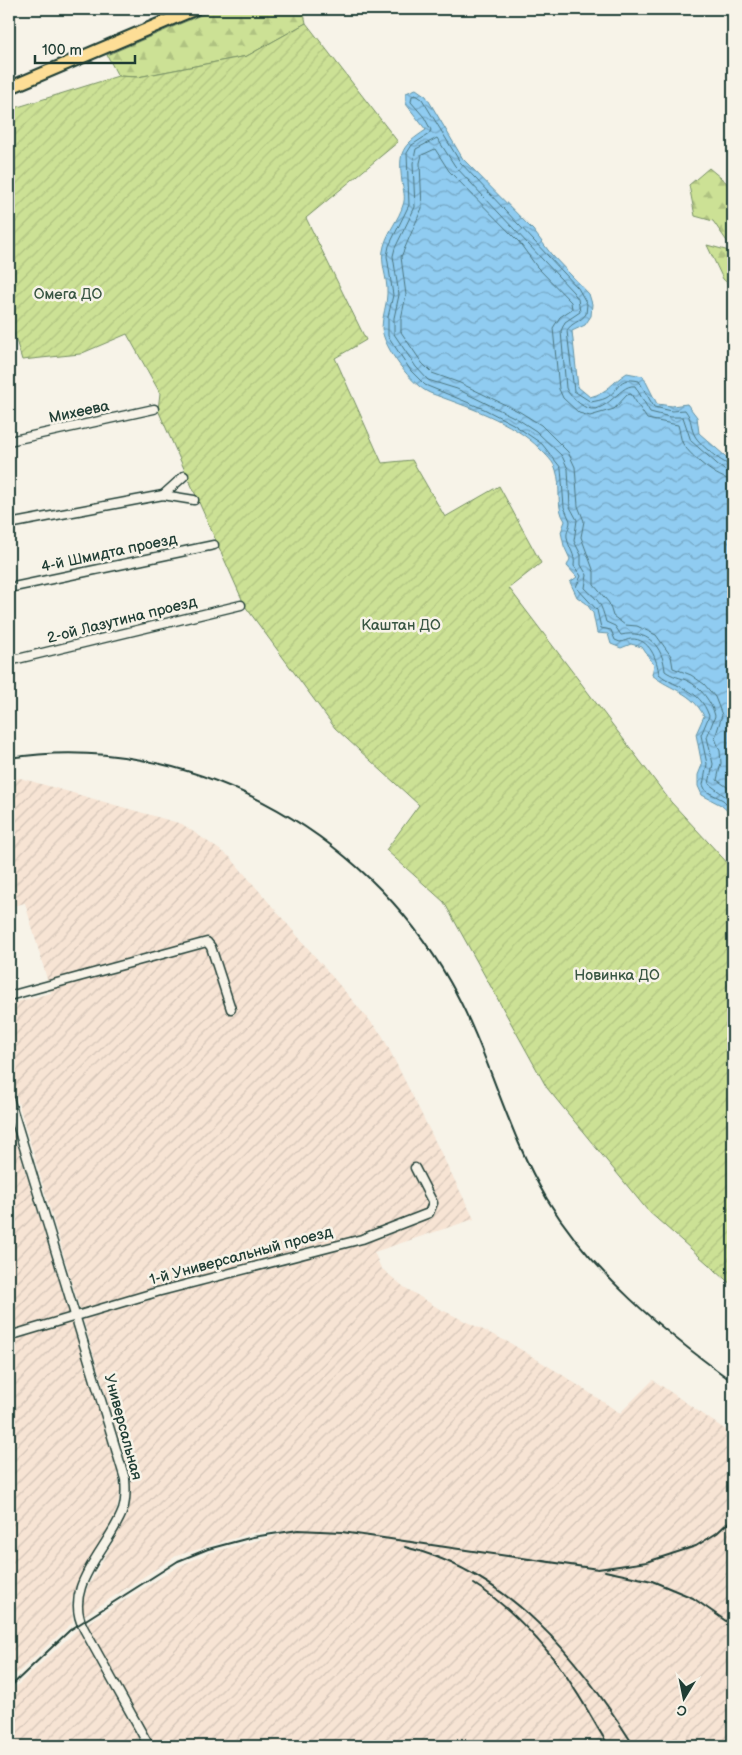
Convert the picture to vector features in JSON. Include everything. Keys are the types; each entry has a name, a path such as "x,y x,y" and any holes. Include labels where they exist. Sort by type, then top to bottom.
{"highway":[{"path":"9,88 194,9"}],"street":[{"name":"Михеева","path":"9,440 154,410"},
{"path":"163,495 184,476"},
{"path":"9,524 163,495 194,500"},
{"name":"4-й Шмидта проезд","path":"9,588 214,545"},
{"name":"2-ой Лазутина проезд","path":"9,661 241,605"},
{"path":"9,996 207,942 212,947 231,1009"},
{"name":"Универсальная","path":"9,1098 124,1470 126,1491 122,1514 79,1592 77,1611 84,1629 149,1746"},
{"name":"1-й Универсальный проезд","path":"9,1336 76,1315 362,1239 430,1213 434,1203 415,1168"}],"shaded area":[{"path":"20,778 182,824 230,857 382,1035 474,1219 374,1252 381,1268 404,1287 438,1308 510,1343 620,1413 653,1380 733,1435 733,1746 155,1746 86,1624 179,1566 209,1553 296,1530 252,1533 176,1556 82,1617 82,1603 88,1587 127,1516 131,1493 131,1479 9,1072 9,1004 51,993 25,903 9,907 9,781"},
{"path":"9,1119 118,1471 120,1492 116,1513 74,1592 71,1602 73,1622 9,1681"},
{"path":"78,1629 143,1746 9,1746 9,1693"}],"green space":[{"path":"215,9 303,9 306,23 247,56 138,77 118,76 107,55"},
{"name":"Каштан ДО","path":"306,23 398,142 306,218 366,340 335,358 382,463 412,460 445,517 499,486 541,563 509,588 671,802 733,869 733,1286 648,1211 547,1088 444,902 386,850 419,805 335,728 245,606 158,410 160,393 127,334 80,354 22,360 9,317 9,113 18,107 118,76 138,77 247,56"},
{"path":"709,168 727,183 730,199 733,202 733,250 713,221 695,216 689,185"},
{"path":"707,245 733,252 733,288 723,279"}],"water":[{"path":"416,89 426,96 463,159 533,230 551,254 589,294 592,304 591,316 585,325 572,331 578,387 590,397 606,390 627,373 643,376 657,404 672,406 687,404 697,417 699,433 733,463 733,816 721,805 702,795 698,786 698,775 702,765 696,734 704,716 699,708 687,696 652,675 654,665 642,647 631,644 621,648 611,644 608,634 597,633 593,613 586,603 577,597 570,582 577,577 567,566 570,559 564,546 561,532 565,521 559,503 558,477 552,461 529,439 503,422 423,389 407,374 387,345 382,328 387,294 382,258 386,241 404,202 401,163 404,150 407,145 426,130 406,104 406,93"}],"railway":[{"path":"9,758 75,753 140,760 203,776 263,802 319,837 370,879 414,927 450,982 476,1035 520,1146 547,1199 565,1226 607,1276 631,1299 681,1343 733,1382"},
{"path":"9,1688 70,1630 178,1561 208,1549 253,1537 298,1530 342,1532 598,1569 647,1562 696,1546 717,1533 733,1518"},
{"path":"405,1547 443,1559 478,1577 510,1598 539,1624 565,1652 590,1682 634,1746"},
{"path":"605,1571 652,1581 693,1598 733,1626"},
{"path":"474,1584 516,1617 556,1661 609,1746"}],"park label":[{"name":"Омега ДО","path":"68,294"},
{"name":"Новинка ДО","path":"617,975"}]}
